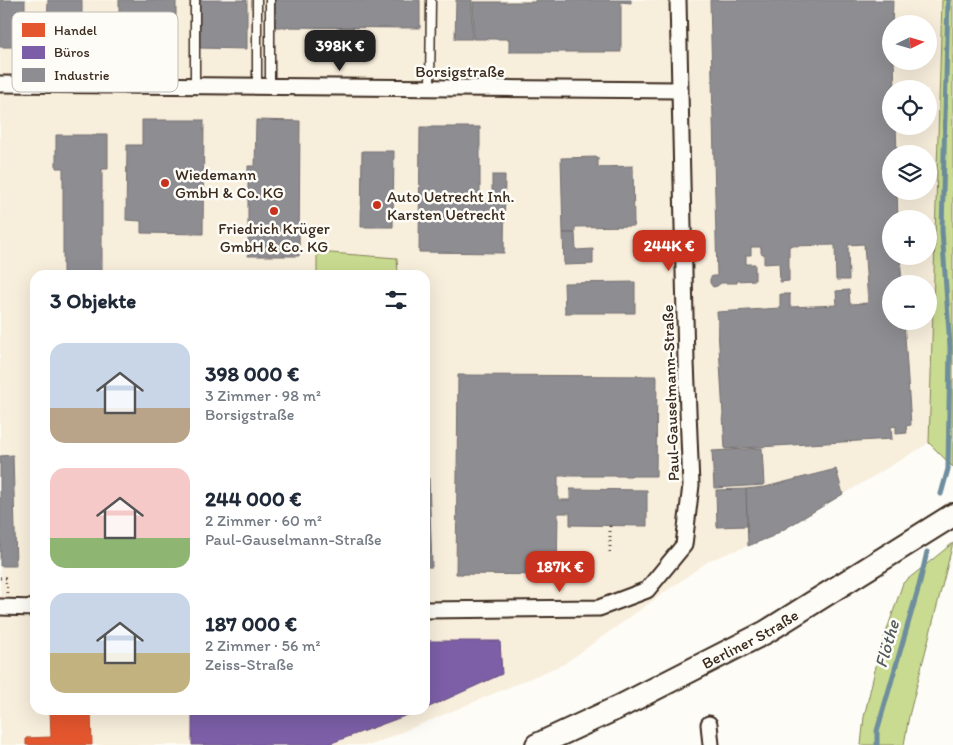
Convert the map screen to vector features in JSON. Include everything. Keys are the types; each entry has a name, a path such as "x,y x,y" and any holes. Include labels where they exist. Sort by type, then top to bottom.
{"main road":[{"name":"Berliner Straße","path":"537,745 619,708 766,632 953,516"}],"street":[{"name":"Paul-Gauselmann-Straße","path":"430,610 599,608 647,590 684,545 691,485 686,362 678,0"},
{"name":"Borsigstraße","path":"178,86 679,90"},
{"path":"0,607 30,608"},
{"path":"709,724 711,745"}],"lane":[{"path":"195,0 195,86"},
{"path":"257,0 264,86"},
{"path":"264,86 270,0"},
{"path":"430,88 431,0"}],"path":[{"path":"610,526 610,554"}],"shaded area":[{"path":"0,0 942,0 937,170 937,145 882,145 882,200 936,200 936,210 882,210 882,265 934,265 934,275 882,275 882,330 932,330 929,443 772,537 710,560 564,664 371,745 0,745"}],"green space":[{"path":"942,0 953,0 953,467 929,443 932,330 937,330 937,275 934,275 934,265 937,265 937,170"},
{"path":"317,252 397,258 398,270 317,270"},
{"path":"953,543 909,716 904,745 861,745 864,717 879,653 903,583"}],"building: Handel":[{"path":"50,715 91,715 92,745 26,745 26,738 51,737"}],"building: Büros":[{"path":"430,641 500,641 502,674 430,707"},
{"path":"192,715 407,715 326,745 192,745"}],"building: Industrie":[{"path":"0,0 25,0 25,12 12,12 12,47 0,47"},
{"path":"48,0 82,0 82,12 48,12"},
{"path":"119,0 176,0 176,12 119,12"},
{"path":"199,0 247,0 247,49 199,48"},
{"path":"275,0 420,0 420,28 275,27"},
{"path":"456,0 472,0 472,39 455,39"},
{"path":"535,0 631,0 631,3 621,2 621,52 509,52 509,39 473,39 473,2 535,2"},
{"path":"710,0 893,0 893,15 882,15 882,70 894,70 895,80 882,80 882,135 896,135 897,145 882,145 882,200 897,200 898,210 882,210 882,265 901,265 901,275 882,275 882,330 905,330 911,425 906,426 907,433 896,434 896,426 891,427 892,439 725,449 717,312 780,308 780,294 790,294 790,307 837,305 836,291 849,290 850,304 868,303 864,244 848,245 849,280 836,280 835,245 789,246 789,281 780,282 779,263 764,264 764,254 761,253 761,247 751,247 751,255 746,255 746,264 755,264 755,280 721,283 713,287 710,279 712,276 717,276"},
{"name":"Wiedemann GmbH & Co. KG","path":"142,120 204,120 203,234 141,233 141,221 126,220 127,145 142,145"},
{"name":"Friedrich Krüger GmbH & Co. KG","path":"256,120 300,121 299,256 248,256 248,166 255,166"},
{"path":"420,127 480,127 480,202 492,202 492,175 505,175 504,253 419,252"},
{"path":"56,135 108,135 108,169 102,169 102,270 63,270 63,168 56,168"},
{"name":"Auto Uetrecht Inh. Karsten Uetrecht","path":"362,151 394,151 393,227 361,227"},
{"path":"598,157 598,167 633,166 634,226 575,227 575,233 563,233 561,158"},
{"path":"563,233 575,233 576,250 593,249 593,264 564,265"},
{"path":"635,282 635,313 565,313 564,283"},
{"path":"458,375 657,376 656,476 558,476 558,500 570,500 570,489 647,490 647,526 570,525 570,513 558,513 557,575 456,574"},
{"path":"762,448 764,485 714,488 712,451"},
{"path":"13,455 16,566 0,566 0,456"},
{"path":"836,469 843,494 771,537 748,546 746,489 765,487"},
{"path":"746,489 747,526 717,527 716,490"},
{"path":"430,508 432,567 430,567"}],"waterway":[{"name":"Flöthe","path":"941,494 948,469 950,347 942,230 948,0"},
{"name":"Flöthe","path":"877,745 877,731 927,552"}],"place":[{"name":"Wiedemann GmbH & Co. KG","path":"165,183"},
{"name":"Auto Uetrecht Inh. Karsten Uetrecht","path":"377,205"},
{"name":"Friedrich Krüger GmbH & Co. KG","path":"274,211"}]}
